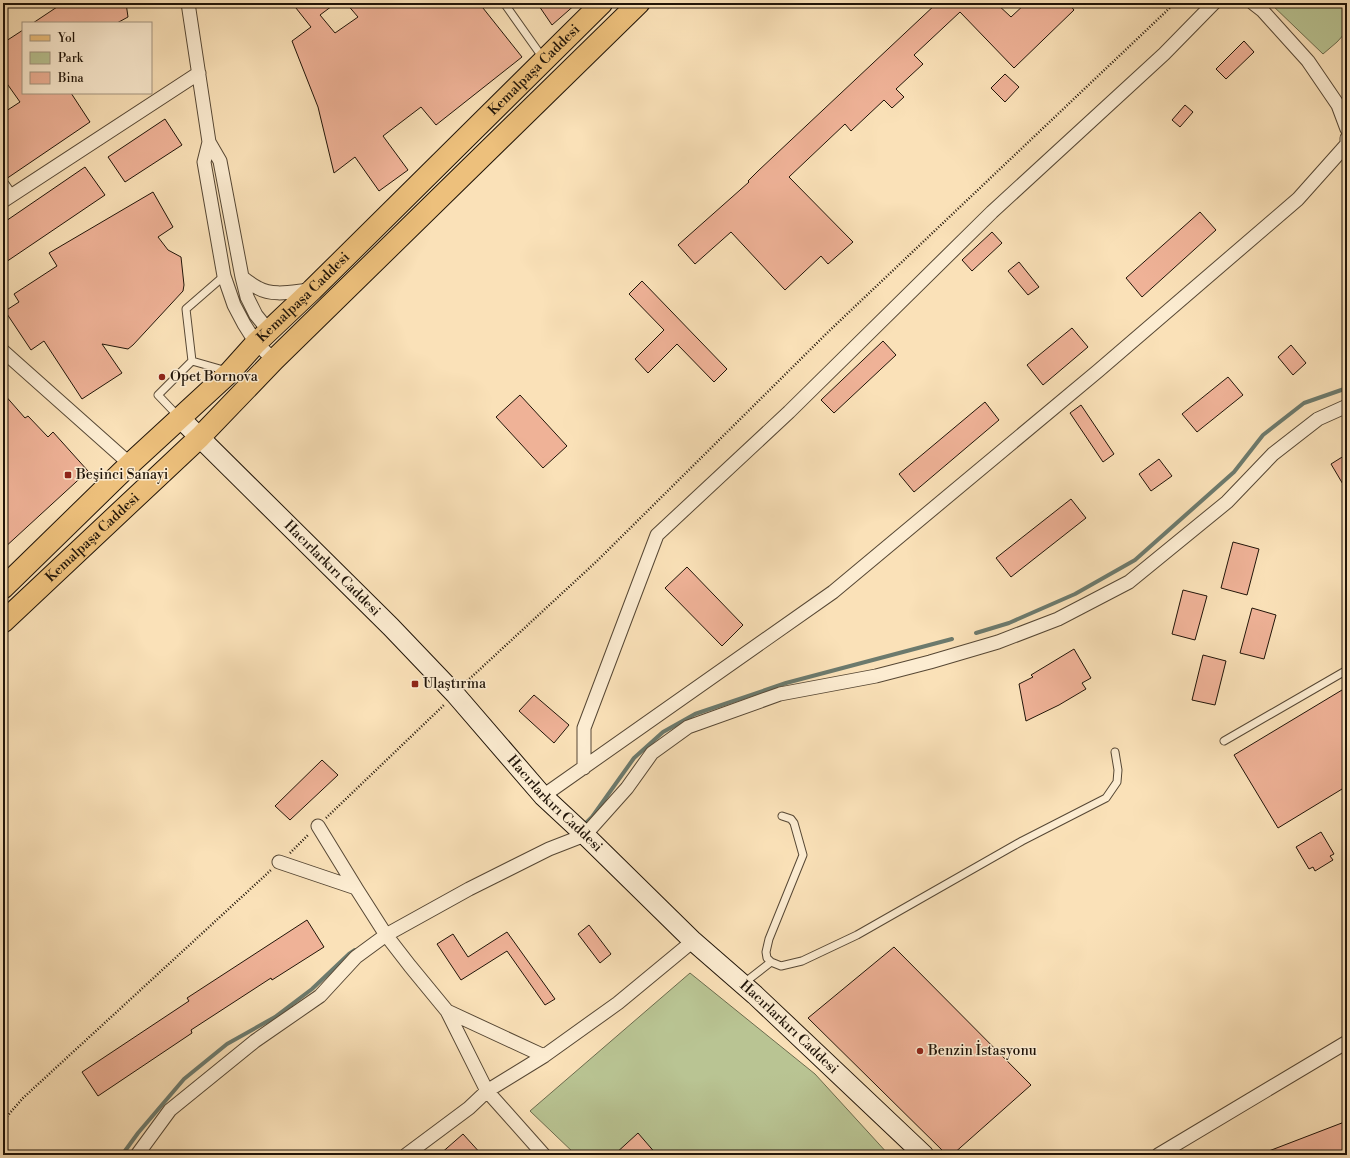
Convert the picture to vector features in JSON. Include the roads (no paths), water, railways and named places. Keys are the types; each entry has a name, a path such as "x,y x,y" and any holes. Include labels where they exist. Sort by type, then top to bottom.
{"main road":[{"name":"Kemalpaşa Caddesi","path":"3,588 130,464 230,372 263,337 602,3"},
{"name":"Kemalpaşa Caddesi","path":"3,622 200,437 280,354 639,3"},
{"path":"263,337 280,354"}],"street":[{"path":"188,3 209,142 220,161 242,277 247,297 256,315 263,337"},
{"path":"584,768 584,728 656,535 789,412 992,212 1164,54 1214,3"},
{"path":"1253,3 1262,10 1308,61 1338,105 1347,129"},
{"path":"5,194 199,73"},
{"path":"543,796 833,592 1092,376 1298,199 1347,144 1347,138"},
{"path":"209,142 204,162 224,276 234,305 244,324 263,337"},
{"path":"242,277 259,289 272,292 312,290"},
{"path":"3,351 130,464"},
{"path":"137,1155 170,1110 255,1041 320,996 356,957 386,935 469,889 542,852 585,835 627,788 652,753 688,727 780,694 876,676 930,662 998,642 1058,619 1129,582 1227,502 1273,454 1318,419 1347,406"},
{"name":"Hacırlarkırı Caddesi","path":"180,418 391,627 455,694 543,796 693,941 743,985 924,1155"},
{"path":"318,826 386,935 447,1011 487,1092 544,1155"},
{"path":"280,862 356,888"},
{"path":"406,1155 469,1108 487,1092 544,1056 618,1003 693,941"},
{"path":"447,1011 544,1056"},
{"path":"1158,1155 1347,1042"}],"lane":[{"path":"504,3 544,60"},
{"path":"192,362 186,309 224,276"},
{"path":"192,362 230,372"},
{"path":"180,418 158,395 192,362"},
{"path":"1224,741 1347,670"},
{"path":"782,816 790,818 794,823 803,856 769,939 766,952 767,958 771,962 781,966 802,961 857,934 1022,841 1106,798 1117,782 1118,770 1115,752"},
{"path":"743,985 771,962"}],"waterway":[{"path":"976,633 1009,623 1075,594 1135,560 1234,472 1263,435 1304,403 1347,388"},
{"path":"584,825 592,817 634,758 663,732 695,714 786,683 952,639"},
{"path":"122,1155 138,1133 184,1079 227,1044 275,1017 312,989 355,950"}],"place":[{"name":"Opet Bornova","path":"162,377"},
{"name":"Beşinci Sanayi","path":"68,475"},
{"name":"Ulaştırma","path":"415,684"},
{"name":"Benzin İstasyonu","path":"920,1051"}]}
